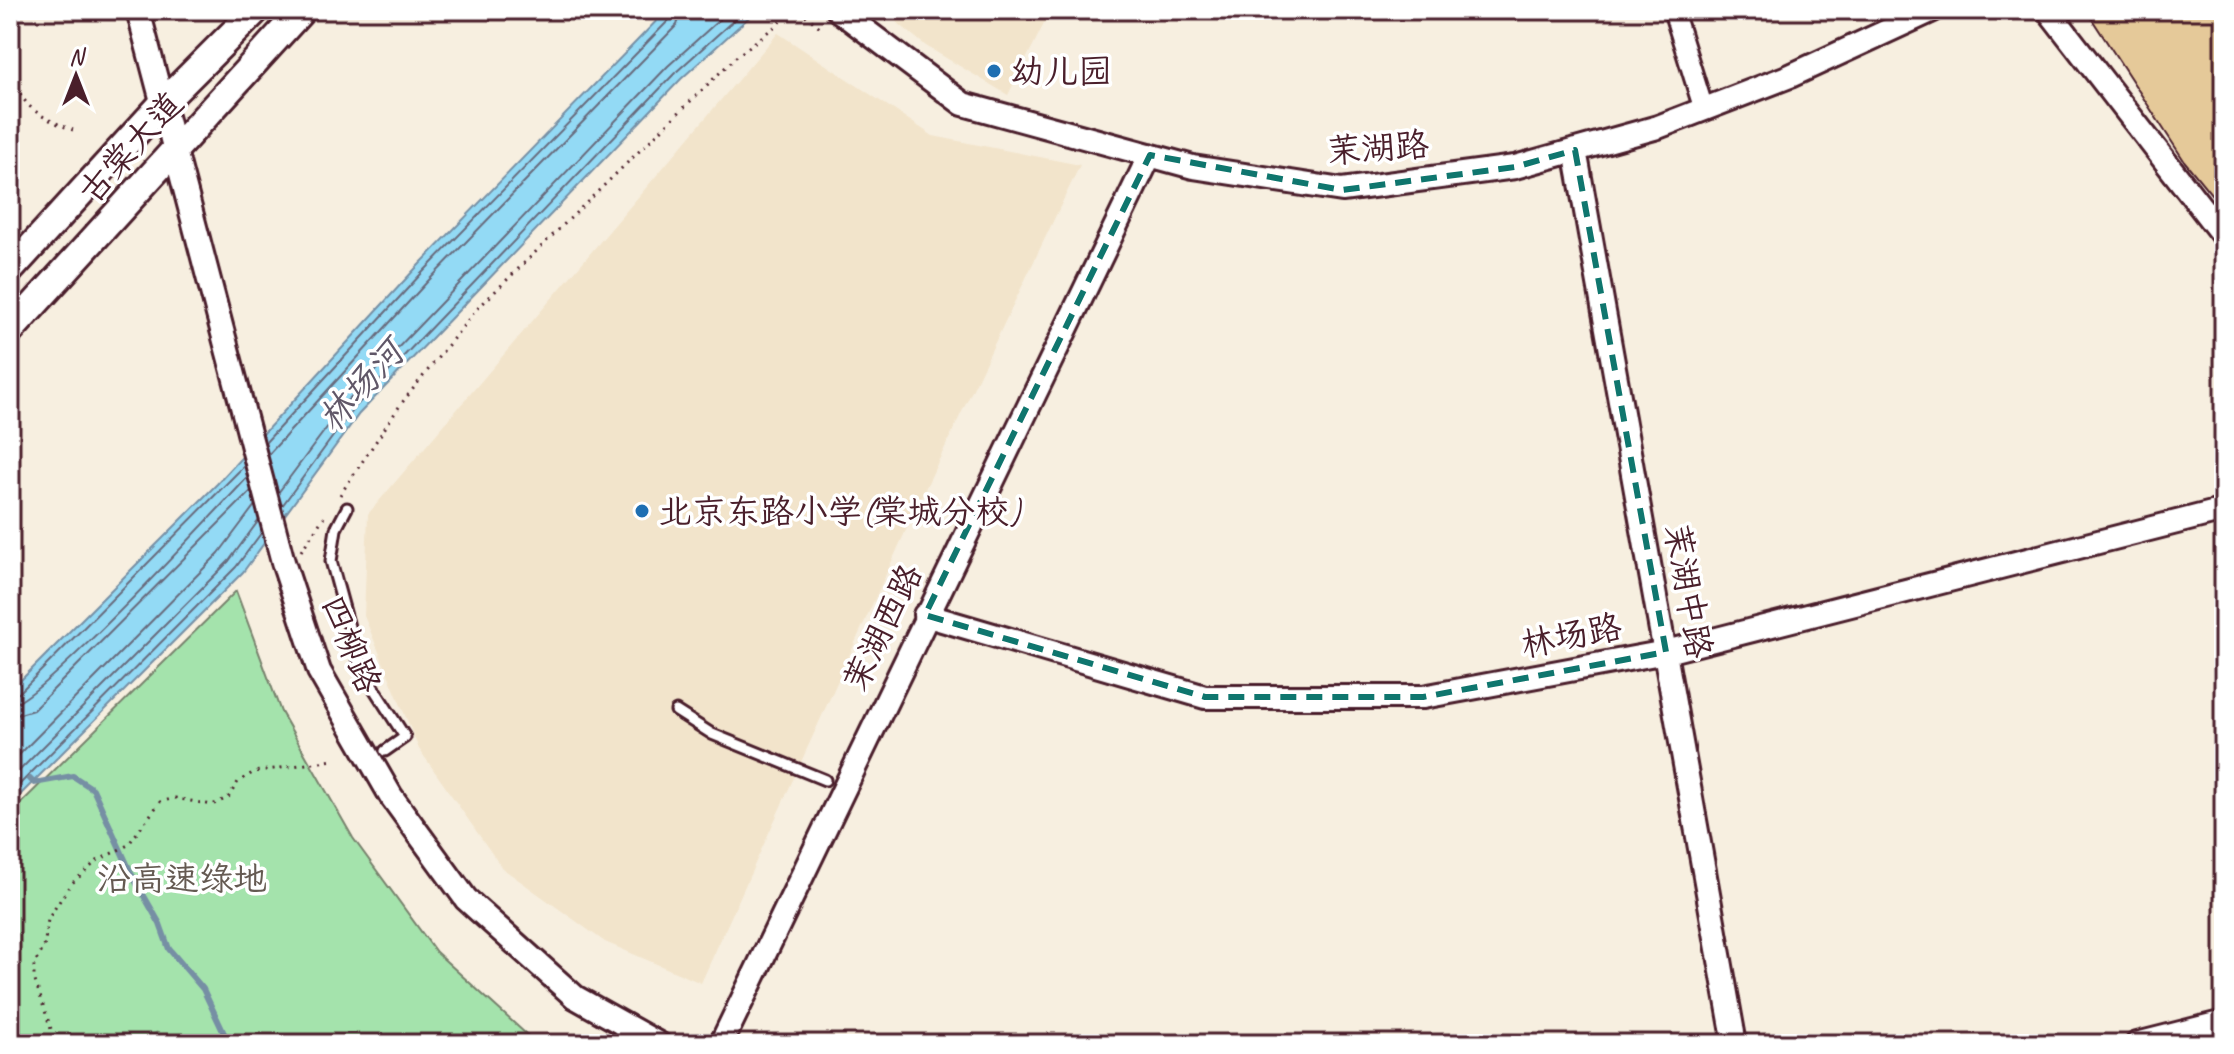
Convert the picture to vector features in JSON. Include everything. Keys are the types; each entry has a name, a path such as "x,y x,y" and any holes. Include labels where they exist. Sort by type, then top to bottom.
{"main road":[{"name":"古棠大道","path":"10,270 162,104 256,10"},
{"name":"古棠大道","path":"10,331 302,10"}],"street":[{"name":"四柳路","path":"138,10 285,567 319,671 391,796 466,899 575,997 659,1044"},
{"name":"茉湖路","path":"838,10 963,104 1193,167 1342,190 1515,167 1658,127 1790,76 1933,10"},
{"path":"1673,10 1704,110"},
{"path":"2048,10 2224,237"},
{"name":"茉湖中路","path":"1575,150 1735,1044"},
{"name":"茉湖西路","path":"721,1044 925,615 1150,155"},
{"name":"林场路","path":"925,615 1205,697 1423,697 1666,652 2224,510"},
{"path":"2137,1044 2224,1022"}],"lane":[{"path":"347,508 336,529 331,561 360,667 405,737 385,751"},
{"path":"676,711 712,734 825,780"}],"path":[{"path":"337,500 401,404 476,310 737,56 797,10 820,27"},
{"path":"10,35 10,46"},
{"path":"10,55 17,86 26,106 73,130"},
{"path":"10,109 18,106"},
{"path":"285,567 328,512"},
{"path":"56,1044 34,978 34,964 44,948 48,919 60,898 97,861 128,845 160,802 175,798 212,805 228,798 238,782 254,772 333,760"}],"highlighted area":[{"path":"1575,150 1666,652 1423,697 1205,697 925,615 1150,155 1342,190 1515,167"}],"shaded area":[{"name":"幼儿园","path":"882,10 1051,10 1008,95 926,46"},
{"name":"北京东路小学(棠城分校)","path":"778,33 933,136 1080,165 916,508 701,983 605,942 502,868 419,749 364,616 368,514"}],"green space":[{"name":"沿高速绿地","path":"236,591 281,712 353,838 436,952 537,1044 10,1044 10,814"}],"water":[{"name":"林场河","path":"667,10 757,10 681,79 359,414 243,572 10,805 10,691 217,484 415,269"}],"building":[{"path":"2086,10 2224,10 2224,210 2185,162"}],"waterway":[{"path":"30,779 34,783 73,776 93,789 132,875 160,924 169,949 203,989 229,1044"}],"place":[{"name":"幼儿园","path":"994,71"},
{"name":"北京东路小学(棠城分校)","path":"642,511"}]}
